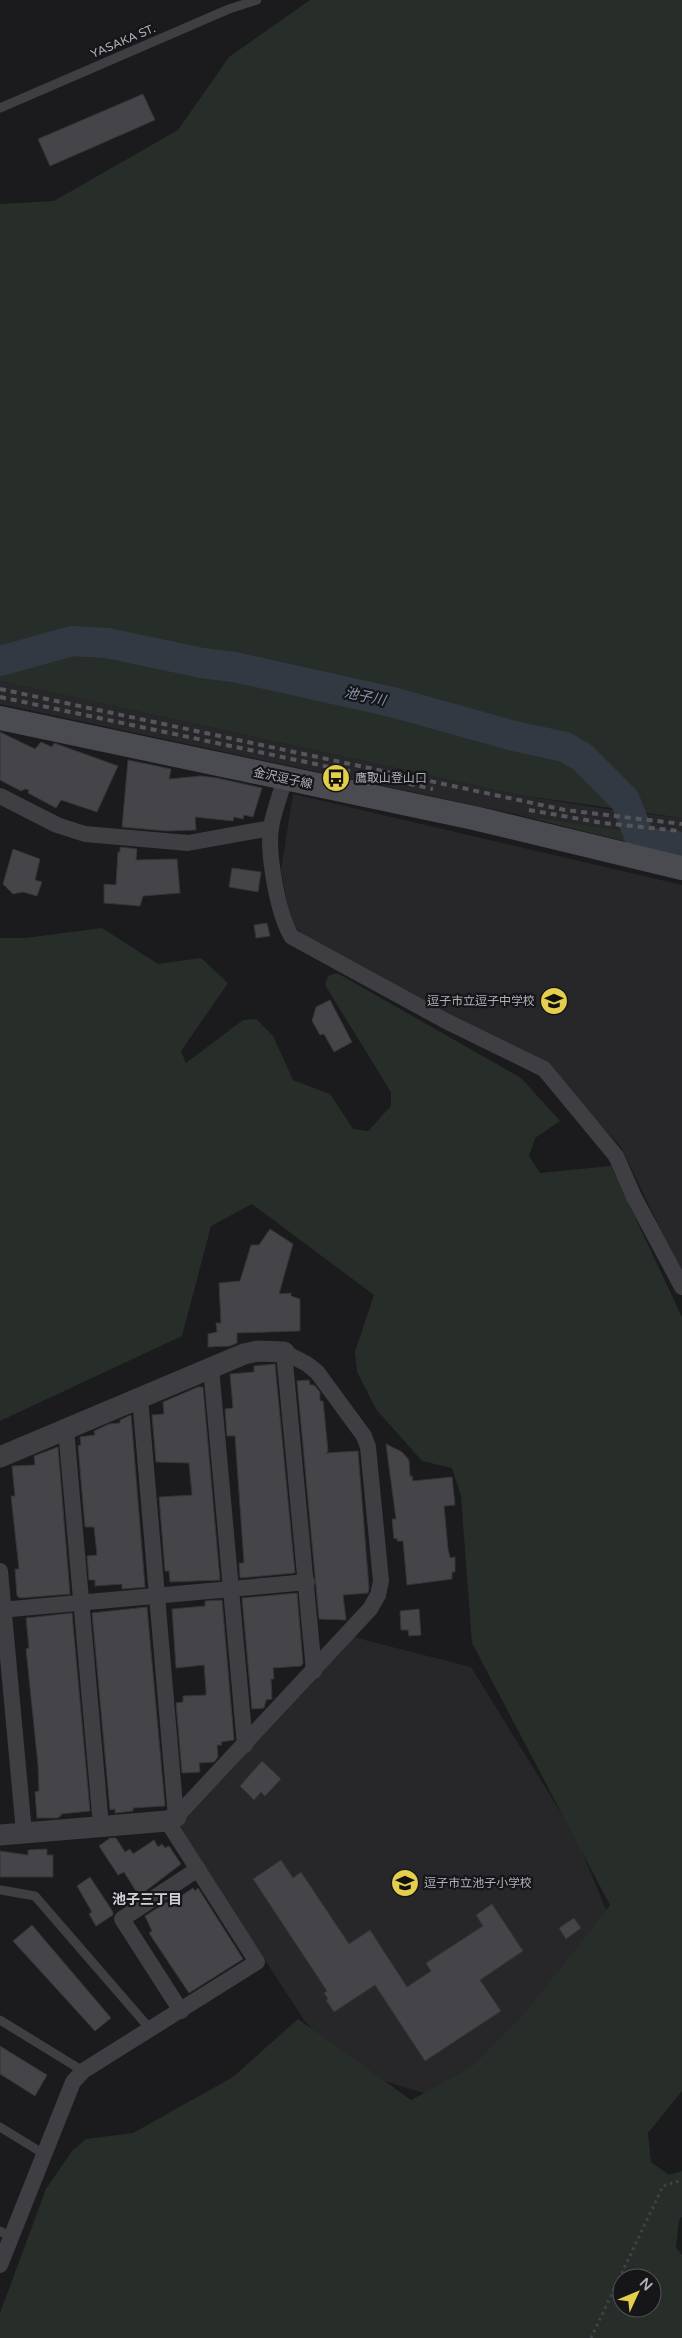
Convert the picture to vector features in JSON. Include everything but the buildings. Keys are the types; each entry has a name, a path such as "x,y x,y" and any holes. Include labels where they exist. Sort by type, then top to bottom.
{"main road":[{"name":"金沢逗子線","path":"0,718 474,818 682,868"}],"street":[{"path":"285,779 271,828 273,868 284,925 292,937 446,1021 544,1068 616,1156 634,1197 682,1287"},
{"path":"0,796 57,825 85,834 188,843 271,828"},
{"path":"0,1457 244,1354 258,1351 284,1352 307,1364 317,1372 364,1436 368,1447 380,1571 378,1595 370,1610 245,1745 172,1819 0,1835"},
{"path":"284,1352 314,1671"},
{"path":"211,1368 245,1745"},
{"path":"0,2265 6,2234 44,2154 73,2082 83,2071 257,1962 198,1868 172,1819 140,1398"},
{"path":"66,1429 101,1826"},
{"path":"0,1571 2,1610 24,1832"},
{"path":"2,1610 307,1582"},
{"path":"181,2011 122,1919 198,1868"}],"lane":[{"name":"YASAKA ST.","path":"0,108 229,9 257,0"},
{"path":"2,1890 35,1896 151,2030"},
{"path":"0,2020 83,2071"},
{"path":"0,2127 44,2154"}],"path":[{"path":"591,2338 663,2186 682,2180"}],"shaded area":[{"path":"310,0 682,0 682,818 519,795 0,681 0,204 54,201 178,130 229,57"},
{"path":"0,681 519,795 618,811 626,831 515,814 0,704"},
{"name":"逗子市立逗子中学校","path":"293,794 682,885 682,1274 621,1147 570,1093 548,1064 304,939 290,918 281,870"},
{"path":"638,813 682,818 682,838 645,835"},
{"path":"515,814 626,831 627,842"},
{"path":"645,835 682,838 682,854 648,846"},
{"path":"102,928 158,964 201,958 228,983 181,1051 186,1063 243,1020 256,1019 273,1036 293,1080 330,1094 353,1129 368,1131 391,1106 391,1092 325,985 328,976 337,973 521,1078 560,1121 535,1138 529,1156 540,1173 611,1166 682,1317 682,2091 648,2133 651,2162 669,2175 682,2171 682,2217 679,2220 676,2247 682,2255 682,2338 0,2338 0,2313 46,2189 72,2151 86,2139 133,2133 233,2077 298,2019 411,2100 472,2067 527,2011 610,1905 472,1643 461,1496 452,1468 422,1461 376,1409 357,1372 355,1352 374,1295 252,1204 211,1226 182,1336 0,1421 0,938 25,938"},
{"name":"逗子市立池子小学校","path":"353,1637 471,1667 576,1837 614,1929 460,2104 348,2070 304,2020 182,1832 180,1822"}],"waterway":[{"name":"池子川","path":"0,661 72,641 107,643 202,663 234,667 392,702 514,736 565,747 582,757 625,800 641,841 682,847"}],"railway":[{"path":"0,689 565,810 682,824"},
{"path":"0,697 433,789"},
{"path":"529,810 603,823 680,831"}],"place":[{"name":"鷹取山登山口","path":"336,778"},
{"name":"逗子市立逗子中学校","path":"554,1001"},
{"name":"逗子市立池子小学校","path":"405,1883"}],"district":[{"name":"池子三丁目","path":"147,1899"}]}
